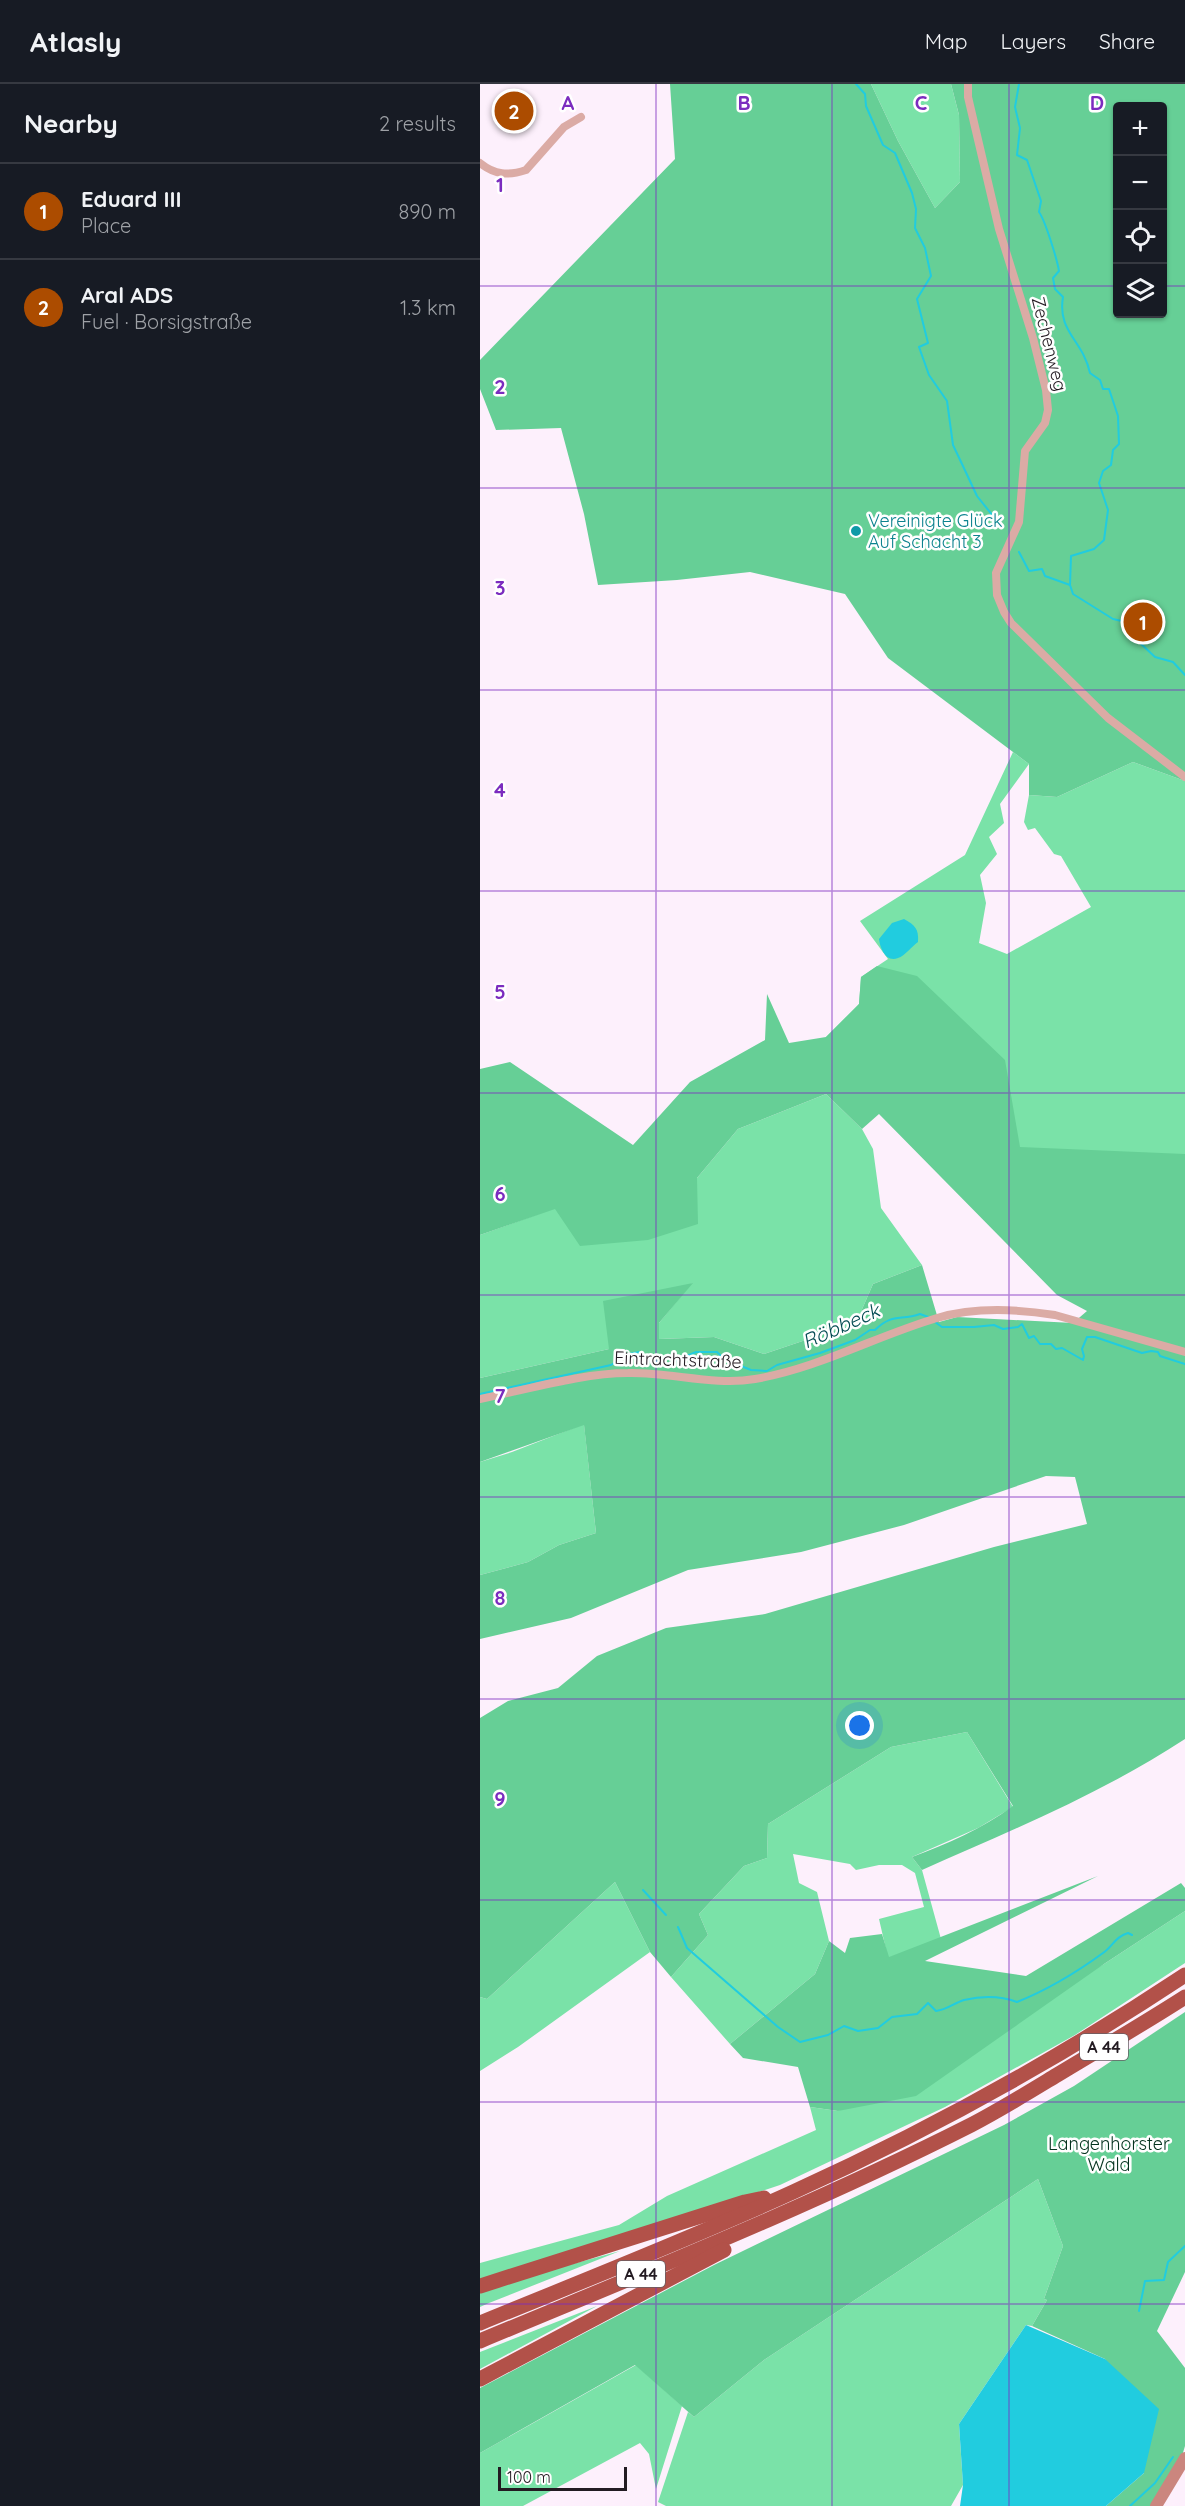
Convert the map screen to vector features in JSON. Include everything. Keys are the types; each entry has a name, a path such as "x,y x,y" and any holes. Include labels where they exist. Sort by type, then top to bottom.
{"highway":[{"name":"A 44","path":"480,2323 793,2192 921,2131 1012,2083 1122,2017 1185,1975"},
{"name":"A 44","path":"480,2341 802,2206 981,2119 1131,2032 1185,1996"},
{"path":"480,2286 745,2202 793,2192"},
{"path":"480,2379 662,2281 763,2232 802,2206"}],"street":[{"name":"Zechenweg","path":"968,84 968,97 999,230 1034,338 1046,390 1048,410 1045,423 1025,451 1019,522 996,573 997,595 1011,623 1108,718 1185,777"},
{"path":"480,163 499,174 526,170 564,127 581,117"},
{"name":"Eintrachtstraße","path":"480,1399 598,1375 625,1372 753,1380 804,1367 937,1318 986,1311 1055,1315 1185,1352"},
{"path":"1156,2506 1185,2458"}],"green space":[{"path":"670,84 871,84 898,141 935,208 960,182 959,115 951,84 1185,84 1185,781 1133,762 1057,797 1029,795 1029,764 888,658 845,594 750,572 598,585 584,514 561,428 496,430 480,389 480,360 675,159"},
{"path":"871,84 951,84 959,115 960,182 935,208 898,141"},
{"path":"1013,752 1029,764 1000,804 1004,823 989,837 997,854 980,875 986,903 979,943 1007,954 1091,907 1061,856 1054,854 1035,828 1028,830 1024,822 1029,795 1057,797 1133,762 1185,781 1185,1326 826,1037 859,1004 861,977 888,959 860,921 965,855"},
{"path":"877,966 917,976 1005,1060 1020,1147 1185,1154 1185,1739 1089,1794 922,1870 912,1857 964,1835 1013,1806 967,1732 891,1747 768,1824 767,1858 744,1866 699,1914 708,1935 671,1977 650,1952 615,1882 487,1999 480,1997 480,1718 508,1701 558,1688 597,1656 666,1628 765,1614 994,1547 1087,1524 1075,1477 1046,1476 904,1525 801,1552 688,1570 571,1618 480,1639 480,1575 528,1562 559,1545 596,1533 584,1425 480,1462 480,1378 609,1349 603,1301 693,1283 659,1323 659,1339 714,1337 764,1354 856,1323 873,1284 922,1265 939,1322 957,1317 1073,1323 1087,1311 1057,1295 879,1114 862,1129 826,1094 738,1129 697,1178 698,1224 648,1240 580,1246 555,1209 480,1235 480,1069 510,1062 633,1145 690,1082 765,1040 767,994 789,1043 826,1037 859,1004 861,977"},
{"path":"826,1094 862,1129 873,1149 881,1208 922,1265 873,1284 856,1323 764,1354 714,1337 659,1339 659,1323 692,1283 609,1349 480,1378 480,1235 555,1208 697,1178 738,1129"},
{"path":"584,1424 596,1533 559,1545 528,1562 480,1575 480,1462"},
{"path":"967,1732 1013,1807 978,1828 912,1857 922,1870 941,1939 888,1958 879,1919 924,1907 915,1873 902,1865 879,1865 856,1870 850,1864 793,1854 799,1883 817,1892 829,1941 815,1974 730,2044 671,1977 708,1935 699,1914 744,1866 767,1858 768,1824 891,1747"},
{"path":"1098,1876 925,1961 1026,1976 1181,1883 1185,1888 1185,1911 1104,1964 916,2096 838,2111 810,2107 798,2067 743,2058 730,2044 815,1974 829,1941 845,1953 850,1938 882,1934 889,1957"},
{"path":"615,1882 650,1952 518,2047 480,2071 480,1997 487,1999"},
{"path":"1185,1911 1185,1963 1075,2035 945,2107 780,2185 480,2283 480,2263 619,2225 667,2196 816,2130 810,2107 838,2111 1104,1964"},
{"name":"Langenhorster Wald","path":"1185,2012 1185,2272 1157,2331 1185,2368 1185,2446 1182,2456 1151,2506 1106,2506 1144,2473 1105,2359 1032,2326 1047,2300 1044,2299 1063,2246 1038,2179 764,2360 694,2417 635,2365 480,2453 480,2388 714,2265 1004,2125 1074,2086"},
{"path":"1038,2179 1063,2246 1044,2299 1047,2300 1032,2326 1026,2325 959,2424 963,2485 951,2506 666,2506 658,2502 688,2412 694,2417 764,2360"},
{"path":"620,2251 480,2307 480,2293 514,2280"},
{"path":"597,2306 480,2369 480,2352"},
{"path":"636,2365 682,2406 656,2489 649,2454 640,2443 523,2506 480,2506 480,2453"}],"water":[{"path":"904,919 916,928 918,942 901,957 894,959 887,957 879,939 892,923"},
{"path":"1026,2325 1105,2359 1159,2409 1144,2473 1106,2506 960,2506 963,2485 959,2424"}],"waterway":[{"path":"856,84 865,94 866,106 883,145 895,153 912,193 916,209 915,228 925,248 931,276 917,299 928,343 919,347 929,375 947,401 953,445 977,496 997,521"},
{"path":"1019,84 1015,107 1020,128 1017,155 1027,160 1041,201 1039,212 1059,271 1053,278 1055,289 1063,297 1062,309 1067,328 1082,352 1090,373 1100,380 1103,389 1109,389 1118,416 1119,444 1113,450 1111,465 1103,471 1099,483 1108,510 1104,540 1094,549 1071,556 1070,585"},
{"path":"1019,552 1029,571 1042,569 1045,576 1070,585 1073,594 1113,619 1126,622 1139,642 1155,657 1173,662 1185,675"},
{"name":"Röbbeck","path":"480,1394 611,1365 629,1354 639,1352 644,1360 668,1364 696,1352 717,1352 724,1359 751,1370 767,1371 777,1365 855,1340 891,1319 920,1314 931,1318"},
{"name":"Röbbeck","path":"935,1322 942,1327 994,1325 1003,1329 1018,1327 1022,1324 1029,1338 1034,1336 1040,1344 1051,1344 1056,1349 1062,1348 1083,1360 1082,1349 1087,1337 1095,1337 1142,1353 1158,1352 1160,1356 1185,1364"},
{"path":"643,1890 666,1915"},
{"path":"678,1927 687,1948 778,2027 800,2042 828,2035 844,2026 858,2031 878,2028 892,2017 917,2014 928,2003 936,2011 964,2000 977,1998 991,1997 1017,2002 1072,1974 1103,1953 1117,1939 1128,1933 1132,1935"},
{"path":"1139,2311 1145,2281 1164,2280 1168,2262 1185,2246"},
{"path":"1130,2506 1155,2483 1173,2457"}],"place":[{"name":"Aral ADS","path":"514,111"},
{"name":"Vereinigte Glück Auf Schacht 3","path":"856,531"},
{"name":"Eduard III","path":"1143,622"}]}
